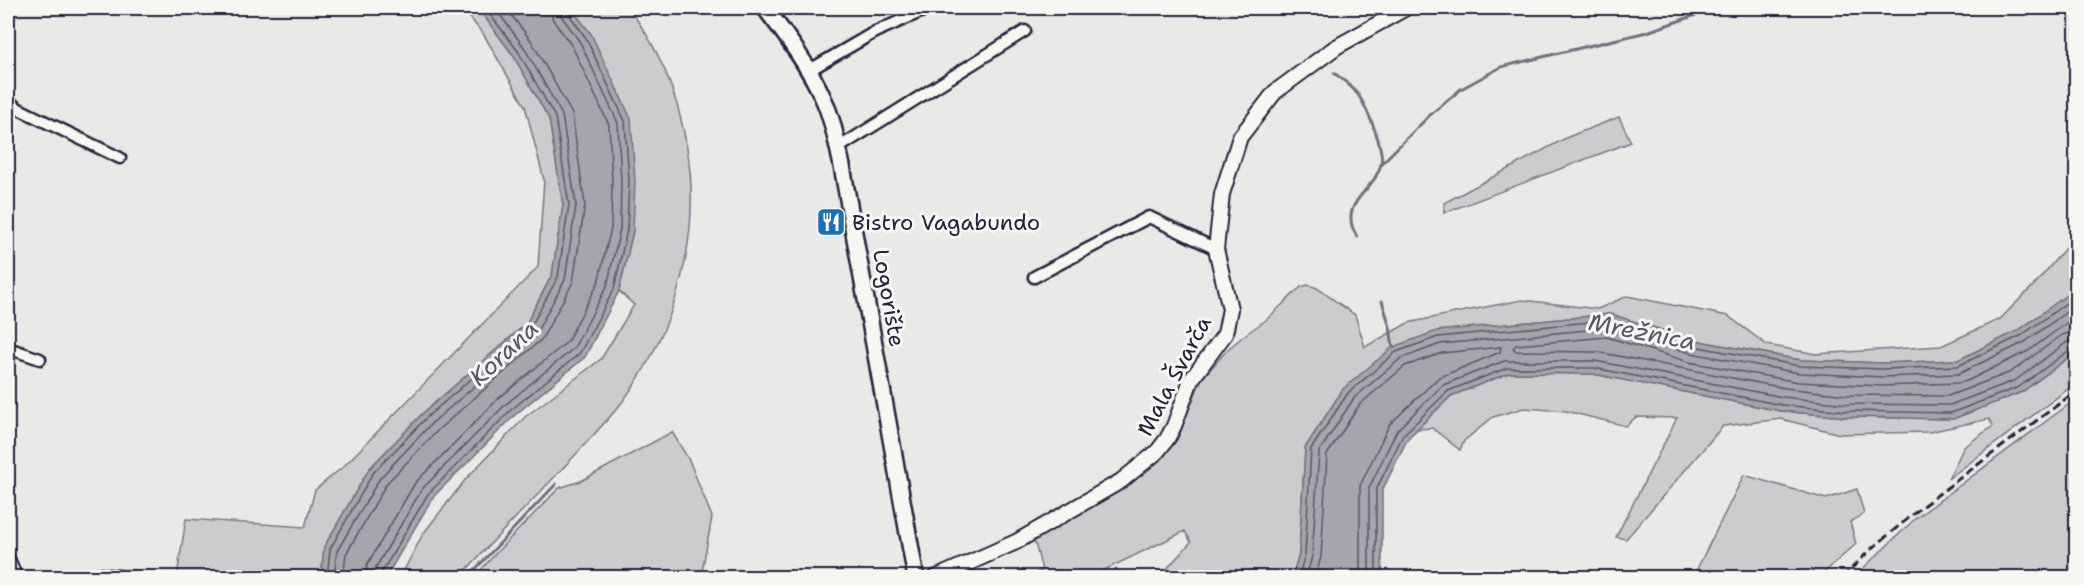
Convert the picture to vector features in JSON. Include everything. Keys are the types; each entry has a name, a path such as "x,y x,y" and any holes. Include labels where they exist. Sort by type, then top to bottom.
{"main road":[{"name":"Logorište","path":"765,8 824,98 838,148 916,578"}],"street":[{"path":"808,71 875,32 930,8"},
{"name":"Mala Švarča","path":"935,578 1016,542 1121,481 1157,452 1174,426 1191,380 1225,334 1230,309 1216,249 1222,194 1240,137 1275,92 1336,47 1406,8"},
{"path":"838,148 1026,32"},
{"path":"8,101 19,109 120,158"},
{"path":"1034,277 1149,217 1216,249"},
{"path":"8,348 40,359"},
{"path":"8,557 17,578"},
{"path":"91,578 98,574 136,578"}],"shaded area":[{"path":"462,8 478,8 513,55 549,119 563,205 552,275 526,324 423,413 369,469 324,547 321,577 177,576 186,519 305,527 315,490 344,466 538,267 544,180 525,106 484,35"},
{"path":"571,8 628,8 650,40 666,74 679,110 691,181 691,215 680,281 670,313 642,373 618,408 563,468 460,577 400,578 423,534 466,479 525,417 601,359 634,305 619,291 633,231 591,34"},
{"path":"1619,117 1631,142 1444,213 1444,203 1568,137"},
{"path":"2076,235 2076,289 2019,330 1958,360 1883,363 1801,360 1694,340 1610,314 1437,331 1343,389 1305,448 1299,554 1292,577 1153,577 1163,573 1191,542 1185,531 1090,577 1026,578 1042,570 1034,539 1125,486 1163,456 1177,440 1201,380 1228,349 1266,320 1301,287 1308,285 1317,288 1355,315 1365,347 1408,323 1455,313 1522,300 1598,309 1627,296 1728,316 1767,345 1816,354 1941,346 2000,319 2037,282"},
{"path":"2076,352 2076,383 1948,479 1964,447 1993,426 1989,419 1929,432 1840,434 1781,419 1723,426 1626,539 1616,537 1677,418 1636,417 1626,426 1566,411 1524,408 1493,417 1464,441 1460,450 1432,428 1417,429 1451,396 1509,373 1593,374 1781,411 1846,417 1953,419 2022,392"},
{"path":"2076,399 2076,577 1854,577 1916,518"},
{"path":"672,432 689,460 712,517 701,577 475,577 559,488 581,481"},
{"path":"1744,475 1826,499 1857,489 1864,514 1850,522 1856,544 1819,577 1693,577"}],"water":[{"name":"Korana","path":"478,8 571,8 591,34 631,119 635,182 633,231 619,291 585,357 515,415 433,497 386,577 321,577 324,547 369,469 423,413 526,324 552,275 563,205 549,119 513,55"},
{"name":"Mrežnica","path":"2076,288 2076,352 2022,392 1953,419 1846,417 1781,411 1593,374 1509,373 1451,396 1408,438 1382,491 1382,577 1292,577 1299,554 1305,448 1343,389 1393,347 1437,331 1610,314 1694,340 1801,360 1883,363 1958,360 2019,330"}],"waterway":[{"path":"1381,164 1430,115 1461,89 1501,67 1647,32 1716,8"},
{"path":"1334,73 1353,88 1364,105 1380,148 1381,164 1377,174 1359,198 1351,215 1357,237"},
{"path":"1382,301 1393,347"},
{"path":"467,578 556,484"}],"railway":[{"path":"1842,578 1869,551 1924,505 2076,391"}],"place":[{"name":"Bistro Vagabundo","path":"831,222"}]}
